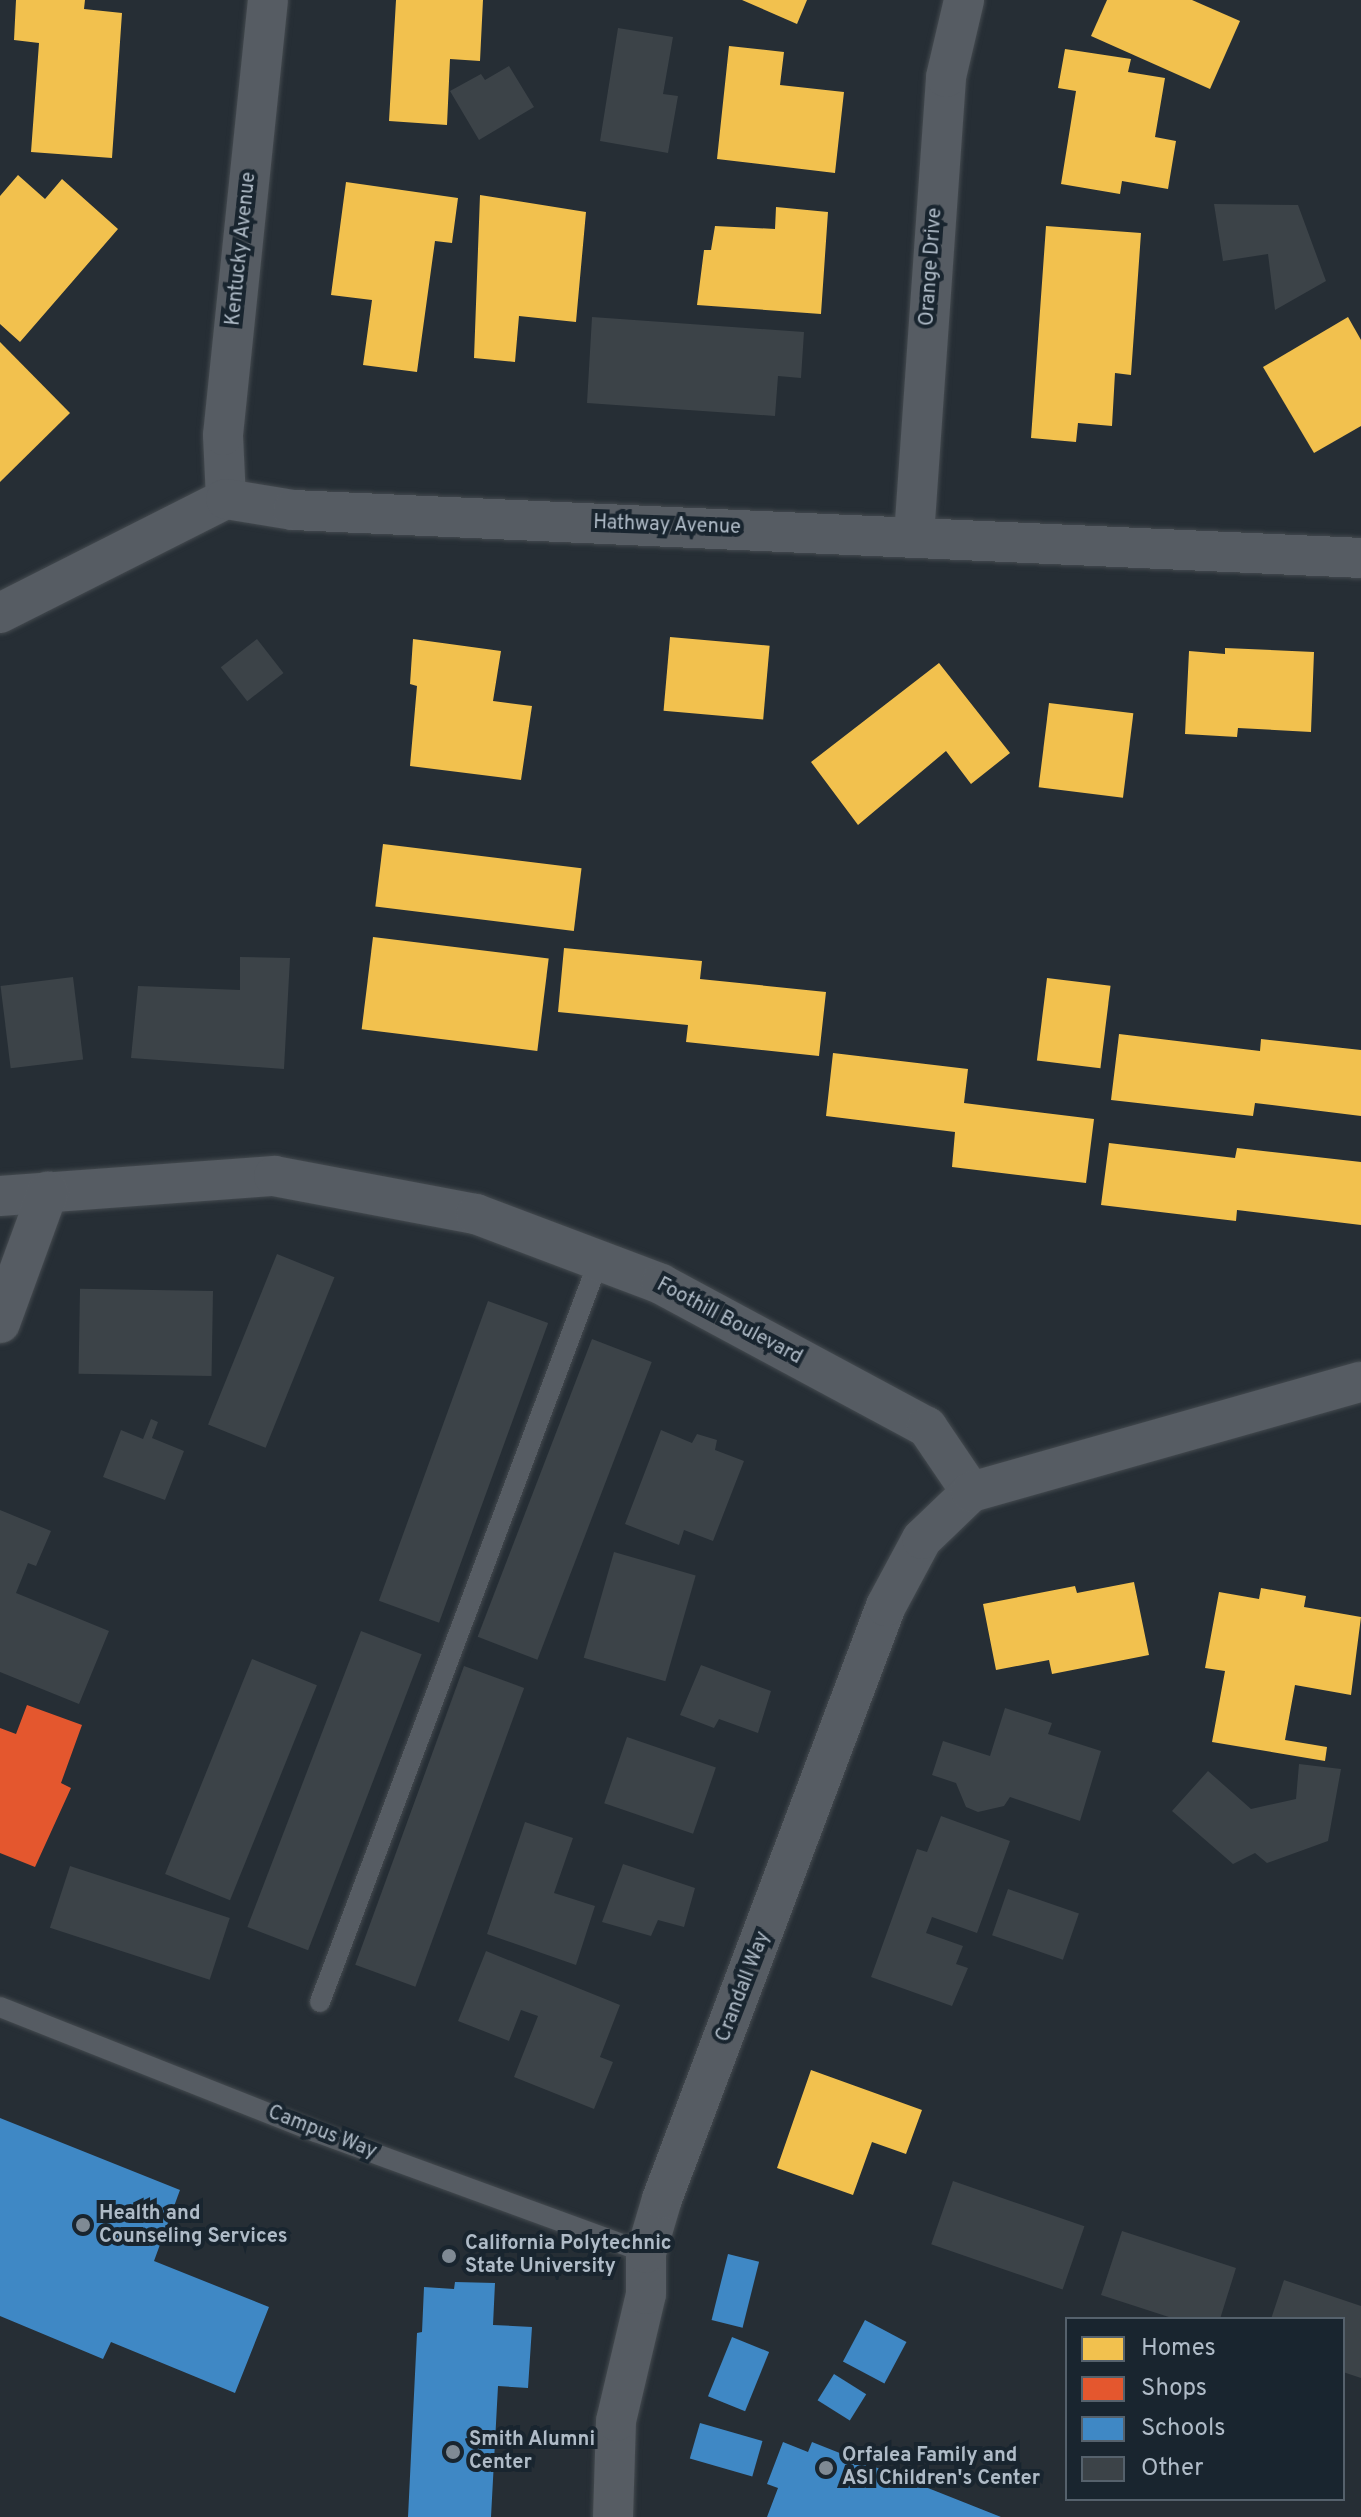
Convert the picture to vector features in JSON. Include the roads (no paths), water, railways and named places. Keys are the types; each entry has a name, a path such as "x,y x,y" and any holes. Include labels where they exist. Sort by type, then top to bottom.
{"street":[{"name":"Kentucky Avenue","path":"226,499 223,435 268,0"},
{"name":"Orange Drive","path":"914,536 946,77 964,0"},
{"name":"Hathway Avenue","path":"226,499 293,510 1361,558"},
{"path":"0,613 226,499"},
{"name":"Foothill Boulevard","path":"0,1196 274,1176 476,1214 661,1284 927,1427 971,1492"},
{"path":"0,1323 48,1192"},
{"path":"971,1492 1361,1382"},
{"name":"Crandall Way","path":"613,2517 616,2421 646,2294 646,2253 886,1606 922,1539 971,1492"}],"lane":[{"path":"320,2002 599,1260"},
{"name":"Campus Way","path":"0,2007 316,2132 646,2253"}],"place":[{"name":"Health and Counseling Services","path":"83,2225"},
{"name":"California Polytechnic State University","path":"449,2256"},
{"name":"Smith Alumni Center","path":"453,2452"},
{"name":"Orfalea Family and ASI Children's Center","path":"826,2468"}]}
